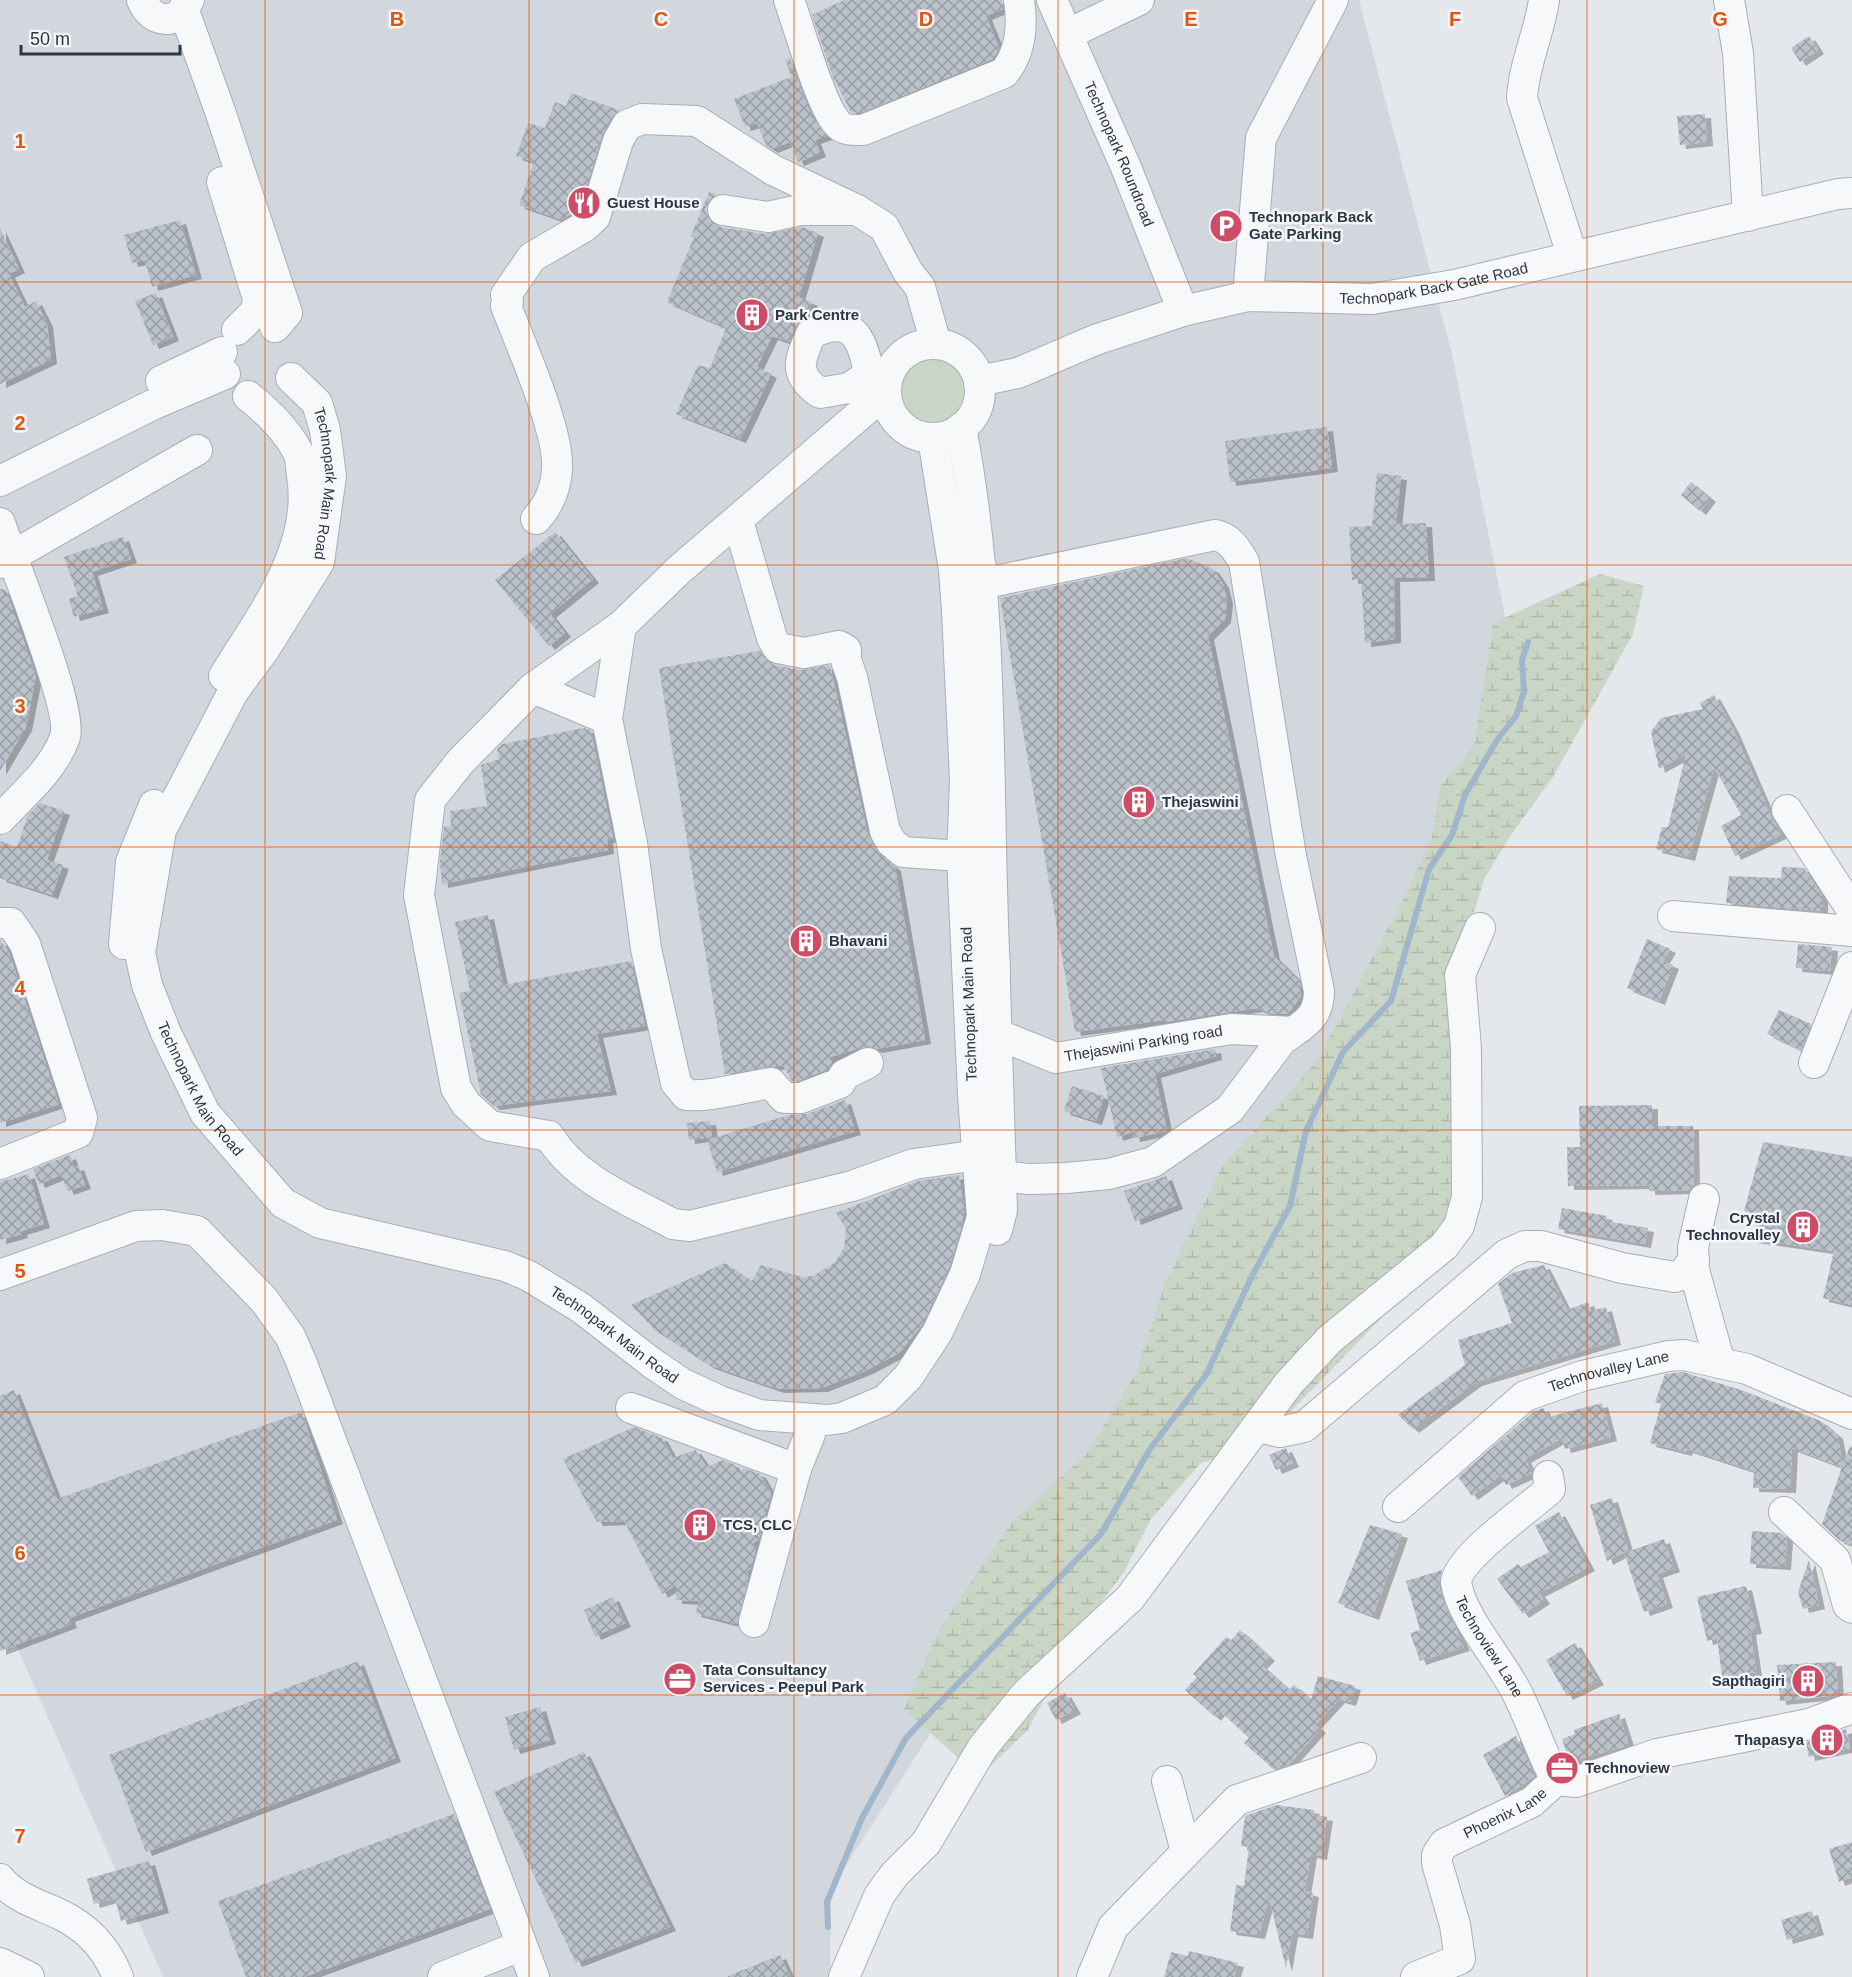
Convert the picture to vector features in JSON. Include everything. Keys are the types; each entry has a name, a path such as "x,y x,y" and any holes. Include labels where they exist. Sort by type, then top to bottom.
{"street":[{"path":"142,0 150,13 159,18 181,10"},
{"path":"789,0 825,99 837,124 850,130 863,130 1004,73 1012,64 1019,42 1021,15 1019,0"},
{"name":"Technopark Roundroad","path":"1052,0 1184,310"},
{"path":"1068,34 1139,0"},
{"path":"1248,296 1261,138 1333,0"},
{"path":"1544,0 1540,24 1523,82 1522,98 1572,255"},
{"path":"1729,0 1738,53 1748,216"},
{"path":"181,10 220,111 287,313 288,351 277,392 258,398 240,393 228,352"},
{"path":"0,462 228,352 259,302 181,10"},
{"path":"536,519 553,494 557,467 554,436 506,306 508,302 506,295 532,256 584,226 595,217 618,141 627,125 642,119 697,121 773,170 857,210 884,228 908,272 920,287 936,344"},
{"name":"Technopark Back Gate Road","path":"979,381 1018,373 1095,340 1184,310 1248,296 1372,299 1454,285 1572,255 1838,194 1852,193"},
{"path":"723,210 768,217 800,210 857,210"},
{"path":"0,481 153,405 228,352 256,323 288,351"},
{"path":"883,391 913,435 933,438 954,434 961,428 978,405 979,381 972,365 959,352 936,344 920,346 905,353 893,365 883,391 818,453 680,569 621,626 533,688 484,736 430,800 420,895 456,1088 466,1104 490,1126 549,1136 558,1151 582,1173 673,1224 690,1226 852,1186 914,1164 979,1155"},
{"name":"Technopark Main Road","path":"288,351 317,403 325,430 331,476 319,562 264,650 233,692 161,830 140,953 147,985 166,1033 205,1113 279,1200 320,1223 505,1266 529,1276 581,1308 683,1384 759,1415 827,1420 842,1418 885,1401 908,1377 937,1334 964,1274 982,1217 973,1095 962,856 965,781 957,611 954,570 933,438"},
{"name":"Technopark Main Road","path":"248,396 277,422 298,451 305,497 299,539 284,573 178,754 141,834 131,862 122,965 156,1055 212,1142 248,1187 312,1235 461,1265 527,1287 673,1393 717,1415 810,1434 839,1431 878,1420 912,1392 949,1343 986,1270 1002,1210 999,1035 994,952"},
{"name":"Technopark Main Road","path":"961,428 971,483 980,564 988,696 1002,1210"},
{"path":"6,560 197,450"},
{"path":"738,521 772,638 778,648 804,653 839,646 846,650 846,660 852,677 880,813 891,842 903,852 962,856"},
{"path":"0,523 6,560 59,691 67,726 59,751 49,766 0,819"},
{"path":"980,564 986,584 1215,535 1226,537 1236,548 1244,562 1295,879 1319,991 1319,1005 1314,1016 1281,1041 1230,1109 1153,1162 1109,1174 1066,1178 1028,1179 1002,1176"},
{"path":"621,626 607,719 632,843 646,949 676,1083 686,1095 700,1096 737,1087 771,1083 784,1098 801,1098 840,1083 844,1076 868,1063"},
{"path":"533,688 607,719"},
{"path":"1787,810 1852,910"},
{"path":"1673,916 1852,931"},
{"path":"0,923 11,923 25,944 82,1118 78,1133 0,1164"},
{"path":"844,1977 879,1896 894,1875 926,1843 983,1747 1026,1694 1130,1598 1289,1383 1330,1340 1444,1246 1460,1226 1467,1197 1468,1149 1466,1048 1460,975 1480,927"},
{"path":"1814,1063 1852,967"},
{"name":"Thejaswini Parking road","path":"999,1035 1056,1058 1231,1029 1293,1032"},
{"path":"1704,1199 1695,1236 1694,1259 1705,1316 1720,1363"},
{"path":"0,1275 136,1226 162,1225 196,1231 264,1300 290,1336 301,1361 534,1977"},
{"path":"1257,1427 1280,1432 1304,1427 1507,1254 1525,1246 1541,1246 1623,1269 1675,1276 1683,1274 1694,1259"},
{"name":"Technovalley Lane","path":"1398,1508 1525,1396 1582,1376 1668,1356 1684,1355 1771,1378 1852,1414"},
{"path":"631,1408 796,1469"},
{"path":"754,1622 796,1469 810,1434"},
{"name":"Technoview Lane","path":"1548,1476 1550,1489 1501,1528 1473,1555 1461,1570 1456,1582 1466,1610 1520,1698 1536,1742 1556,1780"},
{"path":"1784,1512 1835,1560 1848,1605 1852,1608"},
{"name":"Phoenix Lane","path":"1416,1977 1460,1959 1455,1925 1437,1855 1444,1844 1532,1802 1556,1780 1576,1782 1657,1754 1809,1724 1852,1708"},
{"path":"1092,1977 1113,1927 1237,1800 1361,1758"},
{"path":"1167,1781 1186,1851"},
{"path":"0,1879 8,1889 21,1897 78,1924 103,1949 118,1977"},
{"path":"443,1977 510,1950 520,1940"},
{"path":"0,1963 29,1977"}],"shaded area":[{"path":"0,0 1359,0 1452,354 1528,730 1202,1309 831,1889 830,1977 163,1977 0,1609"}],"green space":[{"path":"926,355 940,355 954,361 964,371 970,385 968,406 954,423 940,429 926,429 912,423 902,413 896,399 896,385 902,371 912,361"},
{"path":"1600,574 1644,586 1633,634 1553,777 1511,835 1485,877 1469,928 1467,1187 1397,1302 1257,1446 1201,1463 1151,1519 1124,1572 1080,1630 1028,1730 979,1777 904,1709 939,1630 1012,1521 1086,1455 1136,1373 1164,1286 1222,1166 1317,1061 1402,902 1432,837 1440,787 1474,745 1493,623"}],"building":[{"path":"844,0 1002,0 1003,9 986,16 999,48 993,59 860,113 851,112 833,77 812,15"},
{"path":"1809,36 1818,50 1800,62 1791,48"},
{"path":"790,58 808,107 826,136 815,140 820,153 798,162 790,142 772,149 766,145 757,123 745,127 734,99 792,77 785,60"},
{"path":"571,93 619,110 612,117 602,136 580,208 562,220 519,205 534,162 516,156 528,123 545,128 555,102 566,106"},
{"path":"1705,114 1707,142 1680,145 1677,116"},
{"name":"Park Centre","path":"709,192 716,194 706,207 707,216 712,223 720,227 766,234 802,227 818,233 799,297 812,302 807,317 796,326 789,342 772,336 757,367 771,374 740,439 676,414 698,365 710,368 726,328 667,302 694,237 691,236"},
{"path":"180,220 196,275 152,287 145,260 132,263 124,235"},
{"path":"0,228 19,269 9,274 25,307 36,301 47,323 51,360 0,384"},
{"path":"156,293 173,337 153,345 135,301"},
{"path":"1327,427 1332,468 1230,482 1225,441"},
{"path":"1377,473 1401,476 1396,524 1426,523 1429,577 1394,578 1395,639 1365,643 1361,579 1352,580 1349,527 1372,526"},
{"path":"1691,482 1710,498 1700,511 1681,495"},
{"path":"555,532 593,579 550,614 565,633 549,646 495,580"},
{"path":"123,537 131,559 92,572 103,609 74,617 69,599 78,596 64,557"},
{"name":"Thejaswini","path":"1187,558 1213,569 1223,584 1227,600 1225,619 1208,636 1274,956 1300,982 1301,996 1288,1014 1273,1014 1257,1008 1165,1022 1164,1020 1075,1032 1000,598"},
{"path":"0,589 6,590 36,676 26,727 0,771"},
{"name":"Bhavani","path":"760,651 768,662 775,665 801,670 830,665 868,835 880,855 895,867 925,1040 877,1049 868,1046 830,1057 832,1064 828,1069 798,1081 792,1081 783,1065 725,1074 659,668"},
{"path":"1714,695 1733,729 1772,819 1782,834 1735,856 1721,826 1741,815 1714,767 1689,857 1656,849 1662,827 1668,827 1686,754 1659,769 1651,732 1661,718 1703,709 1700,703"},
{"path":"584,728 591,731 613,838 607,839 608,850 442,884 440,861 444,827 451,826 450,811 487,806 481,765 499,759 497,749 502,744"},
{"path":"40,803 64,811 47,860 63,865 52,895 0,878 0,841 17,847 28,815"},
{"path":"1782,867 1804,868 1822,896 1822,911 1726,903 1729,876 1781,878"},
{"path":"488,915 503,985 631,961 645,1026 597,1034 611,1091 494,1106 481,1094 459,993 470,991 455,922"},
{"path":"1647,939 1670,949 1663,961 1673,965 1659,1001 1627,988"},
{"path":"0,940 9,952 59,1104 0,1123"},
{"path":"1798,944 1832,947 1830,971 1796,968"},
{"path":"1779,1010 1811,1024 1801,1050 1767,1034"},
{"path":"1215,1049 1216,1056 1155,1074 1167,1131 1134,1138 1133,1132 1117,1137 1101,1068"},
{"path":"1072,1086 1104,1096 1096,1121 1064,1111"},
{"path":"845,1100 855,1131 717,1172 707,1140 789,1115 807,1114"},
{"path":"1652,1105 1652,1126 1693,1126 1694,1186 1690,1190 1649,1191 1649,1185 1568,1186 1567,1147 1580,1147 1579,1106"},
{"path":"710,1121 712,1137 689,1140 687,1123"},
{"name":"Crystal Technovalley","path":"1763,1142 1852,1157 1852,1305 1823,1298 1834,1251 1752,1239 1758,1216 1744,1211"},
{"path":"70,1155 74,1167 78,1166 85,1185 68,1191 61,1175 39,1184 33,1169"},
{"path":"29,1174 44,1224 21,1231 22,1234 0,1240 0,1182"},
{"path":"959,1175 964,1208 962,1225 949,1268 922,1325 899,1353 867,1370 822,1388 778,1389 709,1365 656,1331 631,1305 725,1263 752,1281 761,1265 801,1277 813,1276 834,1263 844,1248 846,1229 836,1213 918,1181"},
{"path":"1166,1176 1177,1205 1135,1221 1124,1191"},
{"path":"1562,1208 1607,1216 1606,1221 1648,1228 1645,1244 1558,1229"},
{"path":"1544,1265 1567,1310 1588,1302 1591,1311 1606,1307 1615,1341 1476,1382 1413,1429 1398,1415 1465,1365 1458,1340 1512,1323 1498,1284 1512,1273"},
{"path":"1683,1372 1741,1390 1821,1421 1837,1435 1843,1465 1850,1446 1852,1447 1852,1545 1839,1540 1822,1524 1842,1467 1792,1448 1790,1489 1753,1488 1754,1471 1687,1449 1686,1452 1650,1443 1661,1404 1655,1402 1665,1374"},
{"path":"14,1390 57,1499 302,1412 337,1520 69,1618 71,1624 0,1651 0,1396"},
{"path":"1602,1403 1611,1437 1565,1449 1562,1438 1525,1459 1532,1473 1506,1485 1501,1475 1472,1496 1458,1477 1534,1411 1543,1408 1548,1417"},
{"name":"TCS, CLC","path":"634,1427 662,1438 673,1458 695,1450 707,1467 722,1460 733,1464 738,1473 744,1468 760,1474 771,1493 767,1509 764,1511 766,1514 759,1539 753,1543 756,1549 751,1568 746,1572 749,1576 737,1624 695,1613 700,1601 676,1600 676,1585 662,1594 624,1521 597,1522 563,1459"},
{"path":"1286,1448 1293,1463 1276,1470 1269,1455"},
{"path":"1612,1498 1628,1550 1607,1561 1590,1505"},
{"path":"1559,1512 1589,1567 1539,1593 1544,1600 1523,1614 1497,1579 1518,1564 1521,1567 1549,1552 1535,1526"},
{"path":"1370,1525 1402,1534 1373,1616 1338,1603"},
{"path":"1752,1531 1781,1533 1787,1538 1785,1566 1750,1564"},
{"path":"1664,1539 1674,1568 1657,1574 1667,1604 1644,1612 1624,1553"},
{"path":"1809,1560 1819,1605 1803,1609 1798,1592"},
{"path":"1442,1570 1439,1586 1443,1600 1464,1647 1420,1661 1410,1633 1420,1630 1406,1581"},
{"path":"1746,1586 1756,1630 1750,1631 1756,1672 1722,1676 1717,1638 1707,1641 1697,1597"},
{"path":"613,1597 625,1623 595,1636 584,1610"},
{"path":"1240,1630 1269,1657 1261,1665 1289,1690 1294,1685 1311,1700 1318,1676 1355,1686 1350,1702 1339,1699 1315,1725 1320,1729 1288,1765 1273,1769 1244,1743 1249,1738 1220,1711 1215,1717 1185,1690 1197,1677 1193,1674 1226,1637 1231,1640"},
{"path":"1575,1643 1598,1681 1567,1696 1546,1660"},
{"path":"358,1661 395,1758 146,1852 109,1755"},
{"name":"Sapthagiri","path":"1836,1662 1838,1695 1780,1701 1777,1665"},
{"path":"1065,1693 1075,1710 1056,1720 1047,1703"},
{"path":"540,1707 550,1740 514,1750 505,1717"},
{"path":"1619,1714 1629,1745 1570,1762 1562,1739 1575,1734 1574,1730"},
{"name":"Thapasya","path":"1846,1729 1850,1748 1809,1757 1806,1742"},
{"path":"1516,1736 1535,1776 1505,1796 1483,1755"},
{"path":"584,1752 670,1927 576,1963 494,1792"},
{"path":"1276,1805 1314,1810 1314,1815 1327,1817 1321,1856 1311,1854 1305,1891 1313,1893 1307,1935 1292,1933 1286,1968 1269,1898 1259,1935 1230,1931 1236,1885 1244,1886 1249,1847 1241,1846 1245,1816"},
{"path":"454,1814 490,1909 304,1977 246,1977 218,1901"},
{"path":"1852,1842 1852,1877 1839,1882 1829,1849"},
{"path":"149,1861 163,1909 121,1921 115,1898 94,1904 87,1879"},
{"path":"1812,1911 1818,1931 1787,1940 1781,1920"},
{"path":"1189,1951 1238,1963 1234,1977 1164,1977 1171,1952 1188,1956"},
{"path":"780,1955 790,1977 728,1977 728,1976"}],"waterway":[{"path":"828,1927 827,1902 862,1818 906,1738 1101,1534 1150,1449 1206,1375 1253,1274 1290,1206 1306,1131 1343,1052 1391,1001 1429,869 1452,835 1465,795 1497,740 1516,716 1524,692 1522,660 1528,642"}],"place":[{"name":"Guest House","path":"584,203"},
{"name":"Technopark Back Gate Parking","path":"1226,226"},
{"name":"Park Centre","path":"752,315"},
{"name":"Thejaswini","path":"1139,802"},
{"name":"Bhavani","path":"806,941"},
{"name":"Crystal Technovalley","path":"1803,1227"},
{"name":"TCS, CLC","path":"700,1525"},
{"name":"Tata Consultancy Services - Peepul Park","path":"680,1679"},
{"name":"Sapthagiri","path":"1808,1681"},
{"name":"Thapasya","path":"1827,1740"},
{"name":"Technoview","path":"1562,1768"}]}
